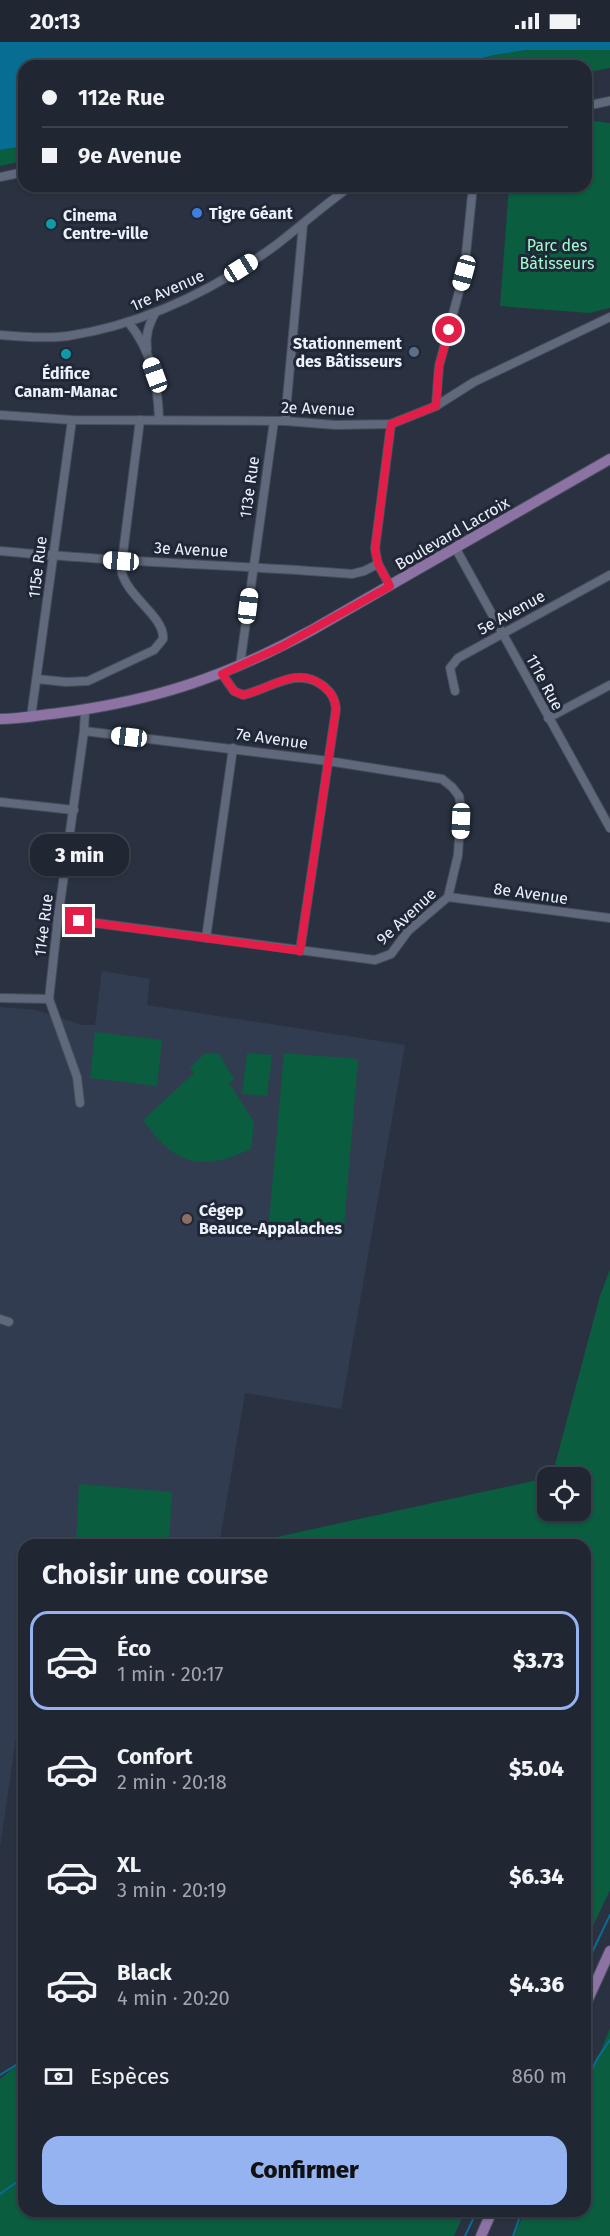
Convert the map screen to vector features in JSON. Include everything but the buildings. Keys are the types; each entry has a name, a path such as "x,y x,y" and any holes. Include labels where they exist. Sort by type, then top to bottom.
{"main road":[{"name":"Boulevard Lacroix","path":"0,719 85,710 158,695 222,674 281,647 607,463"},
{"path":"591,1993 610,1951"},
{"path":"481,2236 489,2217"}],"street":[{"path":"592,105 610,101"},
{"path":"0,177 18,173"},
{"name":"1re Avenue","path":"0,335 67,336 129,323 155,314 197,295 256,259 344,192"},
{"path":"436,406 439,366 464,273 472,192"},
{"path":"285,421 303,225"},
{"path":"155,314 146,340 158,392 159,420"},
{"name":"2e Avenue","path":"0,415 72,420 391,424 436,406 474,382 610,317"},
{"path":"129,323 136,331 148,355"},
{"name":"115e Rue","path":"31,717 38,680 72,420"},
{"path":"38,680 88,681 154,650 163,639 163,631 128,589 122,577 121,561 140,420"},
{"name":"113e Rue","path":"240,665 274,421"},
{"path":"390,586 378,564 375,549 391,424"},
{"name":"111e Rue","path":"456,549 610,828"},
{"name":"3e Avenue","path":"0,551 121,561 352,574 378,564"},
{"name":"5e Avenue","path":"455,691 450,668 453,662 610,575"},
{"path":"222,674 234,691 243,695 301,677 315,680 328,690 335,700 336,709 300,951"},
{"path":"548,718 610,685"},
{"name":"114e Rue","path":"81,1103 77,1077 49,999 85,710"},
{"name":"7e Avenue","path":"84,731 328,761 442,779 452,787"},
{"path":"206,938 233,748"},
{"name":"9e Avenue","path":"58,918 375,960 391,954 408,931 448,897 454,877 461,817 459,796 452,787"},
{"path":"0,802 74,810"},
{"name":"8e Avenue","path":"448,897 610,918"},
{"path":"0,998 49,999"}],"shaded area":[{"name":"Cégep Beauce-Appalaches","path":"102,971 150,979 147,1005 405,1045 341,1409 245,1393 220,1539 18,1539 18,1724 0,1847 0,1007 36,1010 82,1025 95,1025"}],"green space":[{"path":"526,50 610,50 610,68 592,71 592,60 475,60"},
{"name":"Parc des Bâtisseurs","path":"592,121 610,123 610,308 589,313 500,306 509,192 592,192"},
{"path":"18,147 18,162 0,166 0,150"},
{"path":"95,1032 162,1040 157,1086 90,1078"},
{"path":"205,1053 219,1054 234,1079 229,1083 254,1122 251,1149 218,1161 204,1162 178,1155 155,1135 143,1120 194,1073 190,1068"},
{"path":"247,1053 272,1055 267,1096 242,1094"},
{"path":"284,1053 358,1059 344,1227 269,1221"},
{"path":"610,1269 610,1890 591,1930 591,1539 267,1539 537,1480 537,1521 591,1521 591,1467 554,1467 600,1296"},
{"path":"79,1484 172,1492 169,1539 76,1539"},
{"path":"610,2028 610,2236 513,2236 523,2217 591,2217 591,2076"},
{"path":"18,2064 18,2217 462,2217 454,2236 0,2236 0,2079"}],"water":[{"path":"0,42 610,42 610,50 526,50 475,60 18,60 18,147 0,150"}],"waterway":[{"path":"591,1955 610,1915"},
{"path":"591,2072 610,2040"},
{"path":"0,2075 18,2064"},
{"path":"0,2194 18,2181"},
{"path":"465,2236 474,2217"},
{"path":"513,2236 520,2217"}],"place":[{"name":"Tigre Géant","path":"197,213"},
{"name":"Cinema Centre-ville","path":"51,224"},
{"name":"Stationnement des Bâtisseurs","path":"414,352"},
{"name":"Édifice Canam-Manac","path":"66,354"},
{"name":"Cégep Beauce-Appalaches","path":"187,1219"}],"route":[{"path":"79,921 300,951 336,709 335,700 328,690 309,677 295,677 243,695 234,691 222,674 281,647 390,586 380,570 375,557 375,549 391,424 436,406 439,366 449,330"}]}
